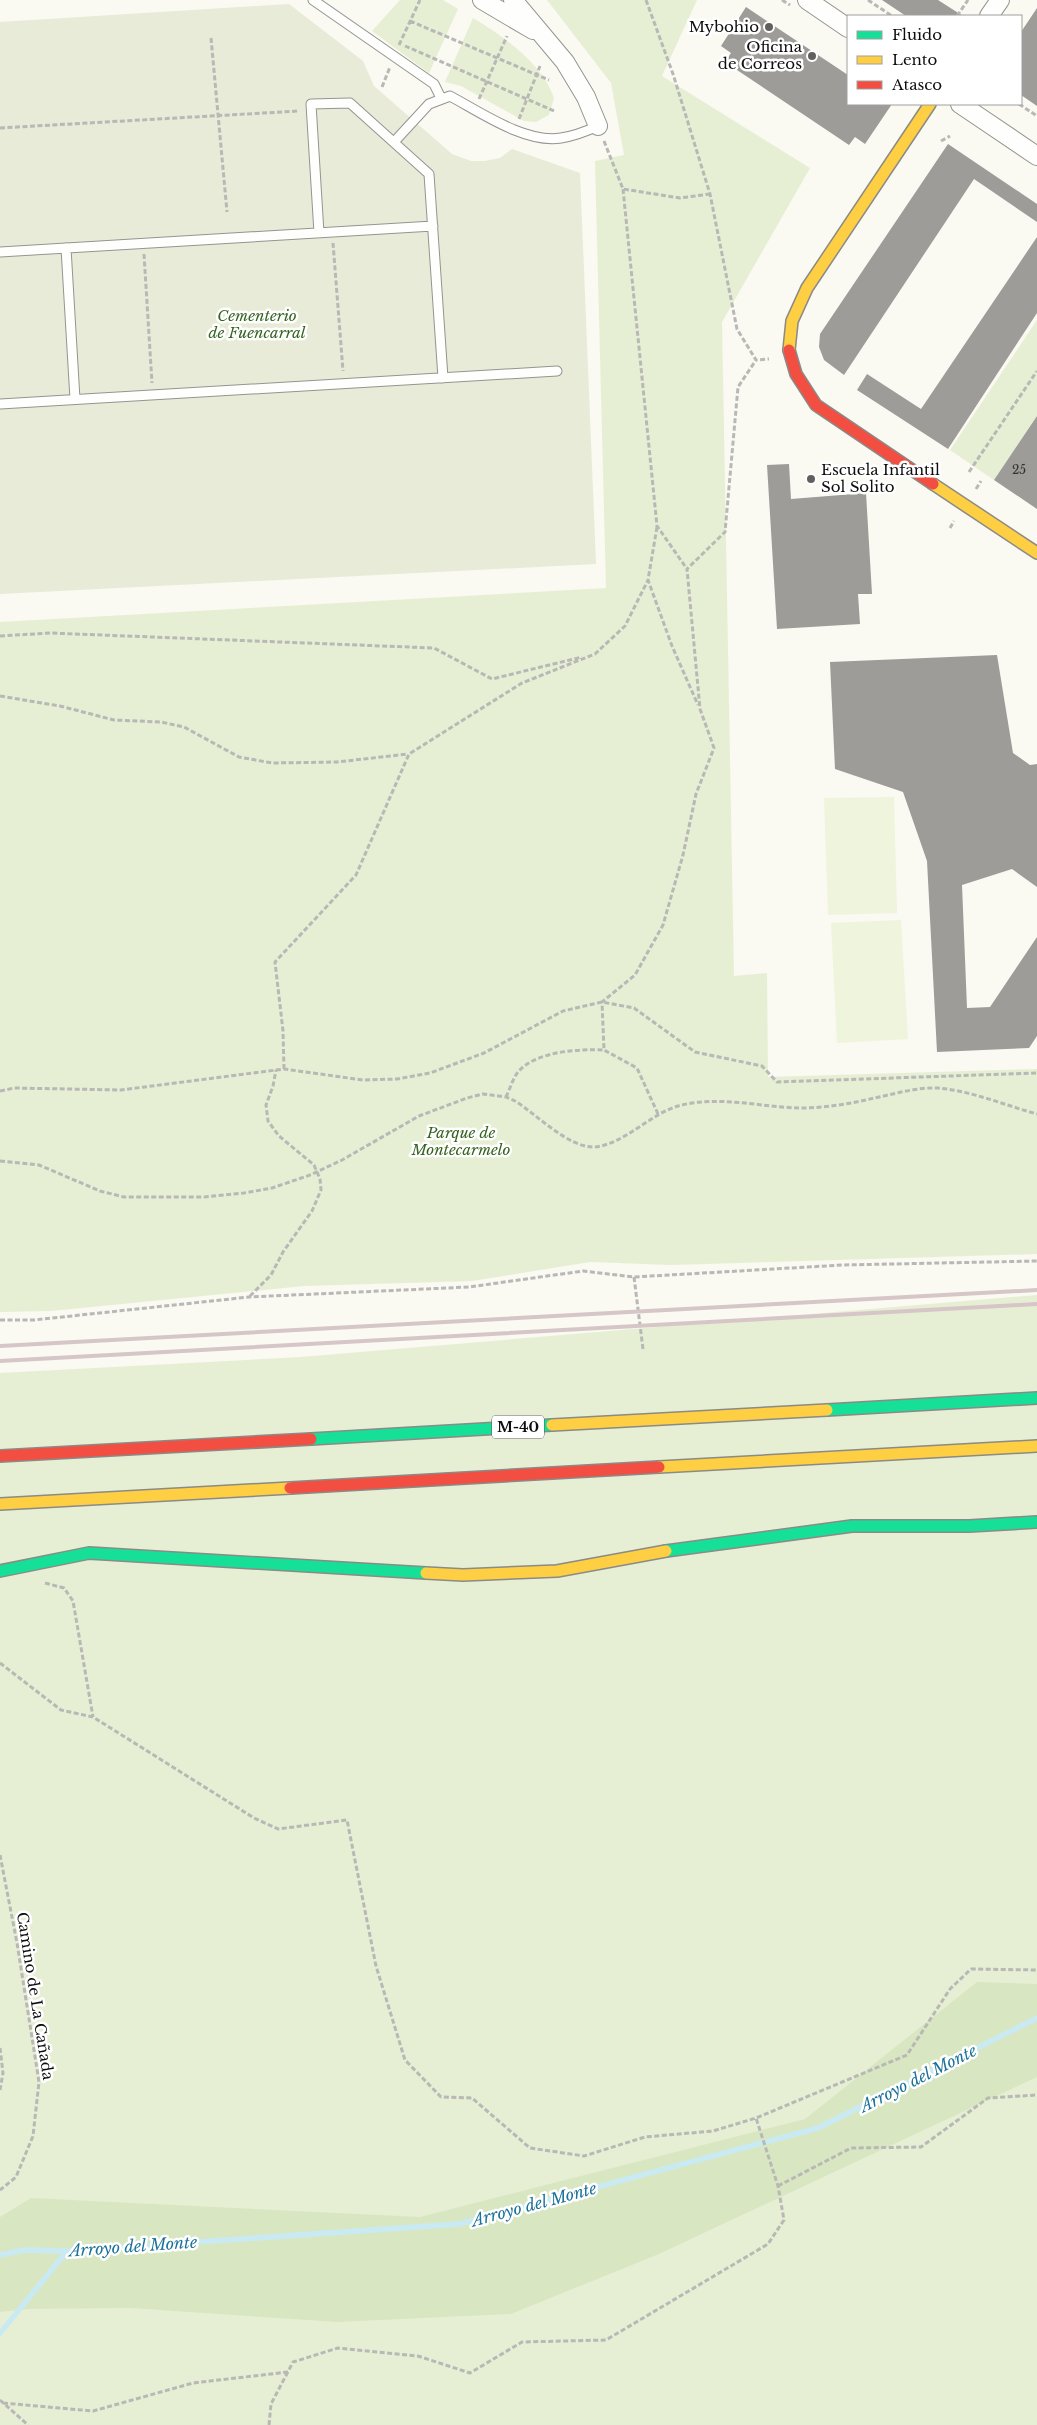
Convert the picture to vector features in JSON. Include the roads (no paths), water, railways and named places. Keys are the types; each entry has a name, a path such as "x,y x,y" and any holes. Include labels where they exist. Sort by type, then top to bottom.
{"main road":[{"path":"929,105 795,310 788,334 793,371 816,405 1037,553"},
{"name":"M-40","path":"0,1456 1037,1398"},
{"path":"0,1504 1037,1446"},
{"path":"0,1572 89,1553 454,1574 557,1572 638,1555 852,1526 969,1526 1037,1522"}],"street":[{"path":"482,0 546,38"},
{"path":"513,0 565,62 586,97 598,126"},
{"path":"807,0 847,27"},
{"path":"990,15 1000,0"},
{"path":"961,105 1037,156"}],"lane":[{"path":"313,0 434,84 441,98"},
{"path":"394,142 429,104 450,96 506,127 536,137 560,139 598,126"},
{"path":"319,233 311,104 350,103 429,174 443,378"},
{"path":"0,252 433,226"},
{"path":"66,248 75,400"},
{"path":"0,404 557,371"}],"waterway":[{"name":"Arroyo del Monte","path":"0,2255 24,2250 67,2251 459,2224 818,2128 1037,2018"},
{"path":"0,2333 67,2251"}],"railway":[{"path":"0,1346 1037,1290"},
{"path":"0,1361 1037,1304"}],"place":[{"name":"Mybohio","path":"769,27"},
{"name":"Oficina de Correos","path":"812,56"},
{"name":"Escuela Infantil Sol Solito","path":"811,479"}],"park label":[{"name":"Cementerio de Fuencarral","path":"257,324"},
{"name":"Parque de Montecarmelo","path":"461,1142"}]}
